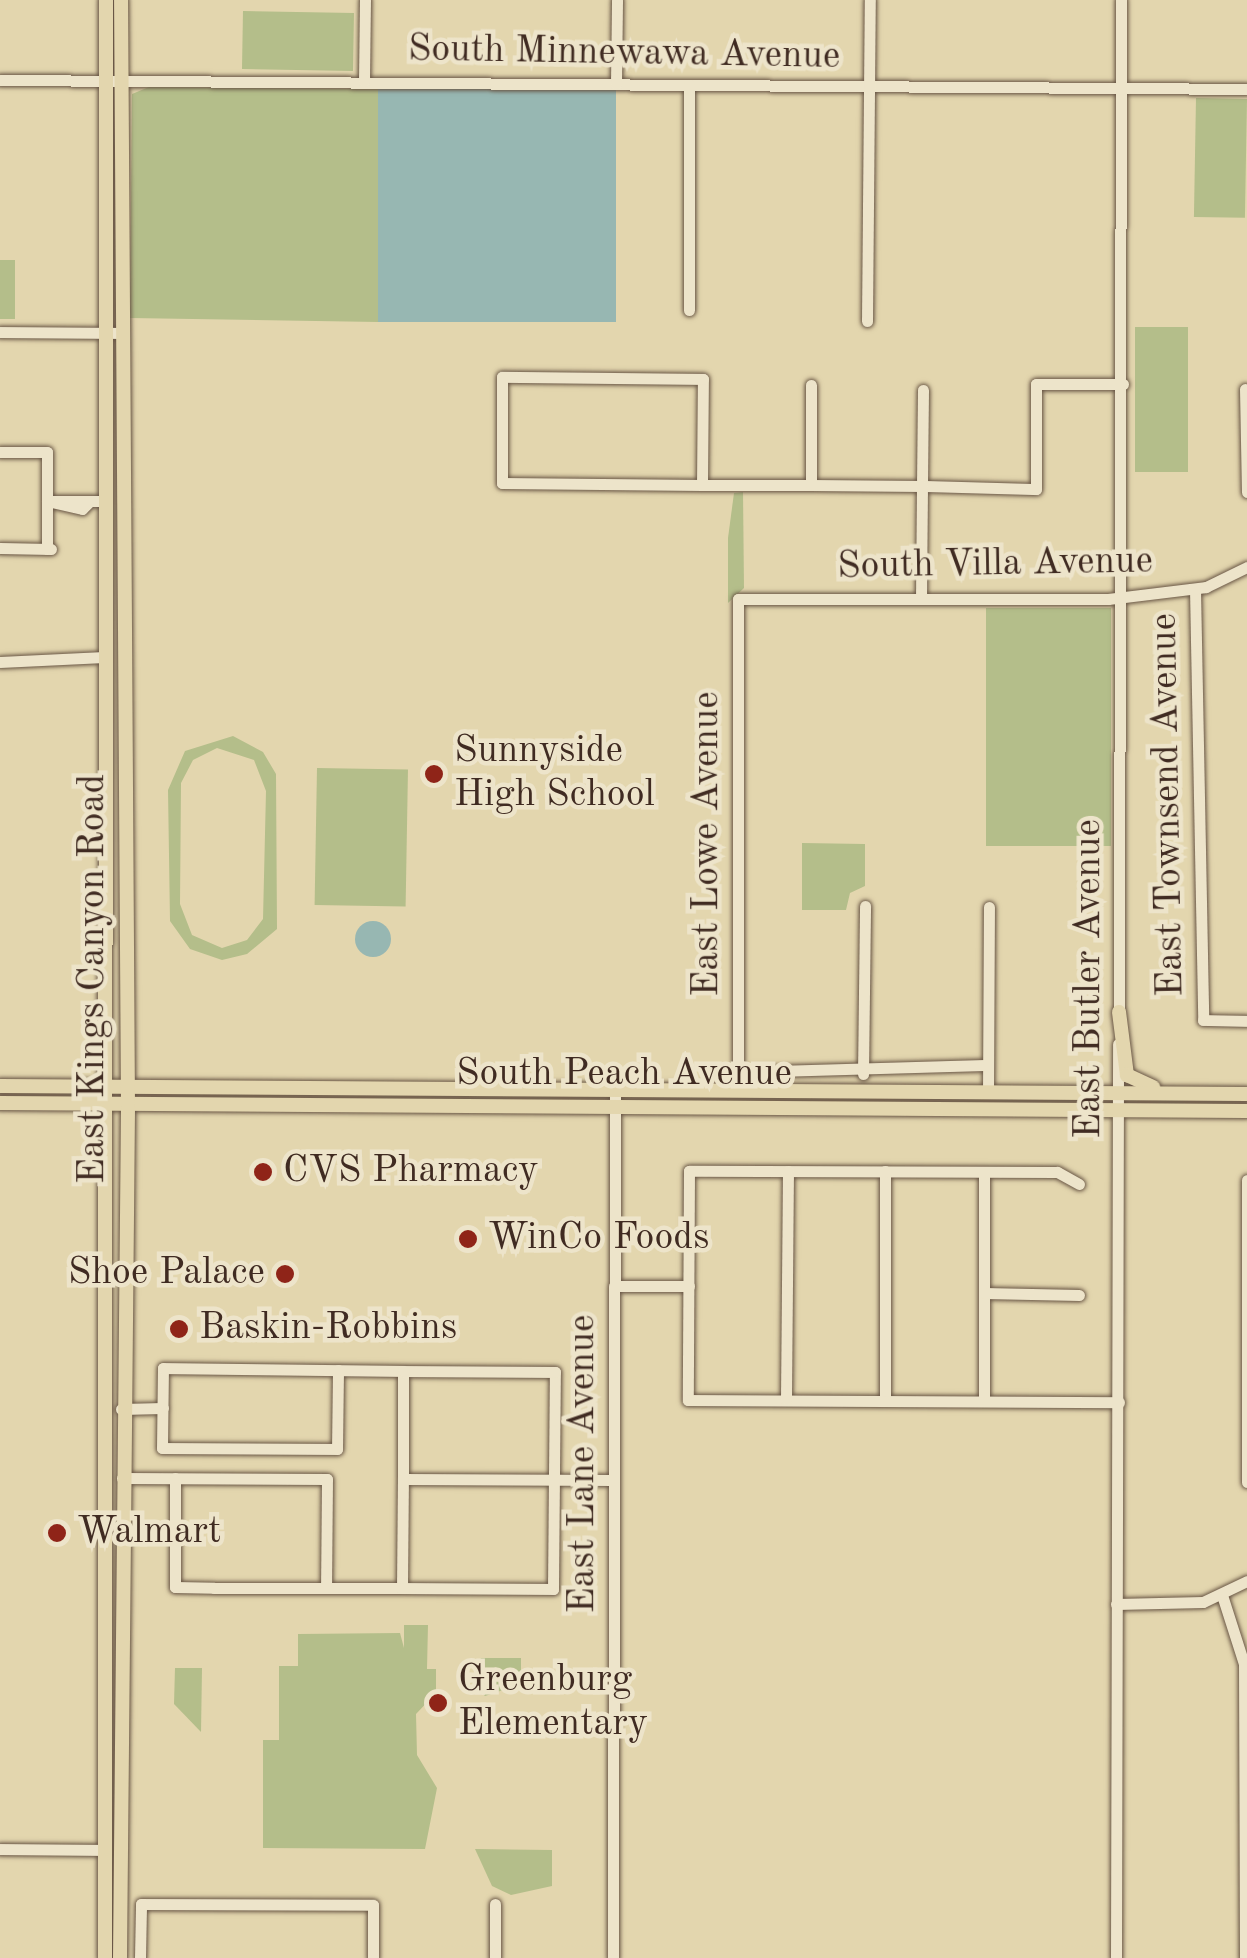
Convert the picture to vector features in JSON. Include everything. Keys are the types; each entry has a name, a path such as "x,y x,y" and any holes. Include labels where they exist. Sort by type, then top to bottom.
{"main road":[{"name":"East Kings Canyon Road","path":"106,0 113,82 112,333 128,1087 121,1409 120,1958"},
{"name":"East Kings Canyon Road","path":"113,82 121,0"},
{"name":"East Kings Canyon Road","path":"104,1958 104,657 97,501 112,333"},
{"path":"1119,1012 1129,1079 1193,1093"},
{"name":"South Peach Avenue","path":"0,1086 988,1092 1247,1110"},
{"path":"302,1107 402,1097 410,1088"},
{"path":"409,1107 418,1096 518,1088"},
{"path":"678,1108 729,1102 738,1090"},
{"name":"South Peach Avenue","path":"0,1103 678,1108 1118,1101 1193,1093 1247,1094"}],"street":[{"path":"364,81 365,0"},
{"path":"616,84 617,0"},
{"path":"867,321 870,0"},
{"name":"East Butler Avenue","path":"1116,1958 1122,595 1120,0"},
{"name":"South Minnewawa Avenue","path":"0,80 1247,89"},
{"path":"689,86 689,310"},
{"path":"0,332 112,333"},
{"path":"702,484 703,378 502,377 502,483 1036,489 1036,384 1122,384"},
{"path":"811,385 811,485"},
{"path":"1245,389 1247,492"},
{"path":"921,599 922,390"},
{"path":"0,452 47,452 49,549 0,548"},
{"path":"47,501 97,501"},
{"name":"South Villa Avenue","path":"738,599 1122,595 1195,589 1247,566"},
{"name":"East Townsend Avenue","path":"1195,589 1203,1020 1247,1020"},
{"name":"East Lowe Avenue","path":"738,599 738,1090"},
{"path":"0,662 104,657"},
{"path":"864,906 864,1074"},
{"path":"988,1092 989,907"},
{"name":"South Peach Avenue","path":"738,1072 864,1074 988,1066"},
{"name":"East Lane Avenue","path":"613,1958 614,1089"},
{"path":"1079,1184 1058,1172 689,1171 688,1400 1119,1402"},
{"path":"786,1399 788,1171"},
{"path":"884,1171 884,1400"},
{"path":"984,1172 984,1401"},
{"path":"1245,1180 1247,1482"},
{"path":"614,1286 689,1286"},
{"path":"984,1293 1079,1295"},
{"path":"175,1478 174,1587 553,1589 555,1372 163,1368 162,1448 337,1449 338,1370"},
{"path":"402,1588 403,1370"},
{"path":"121,1409 162,1408"},
{"path":"122,1478 327,1479 326,1587"},
{"path":"403,1479 614,1480"},
{"path":"1116,1604 1222,1595 1247,1581"},
{"path":"1222,1595 1242,1651 1244,1958"},
{"path":"0,1850 105,1850"},
{"path":"140,1958 140,1904 373,1905 373,1958"},
{"path":"495,1904 495,1958"}],"green space":[{"path":"243,11 354,13 353,71 242,69"},
{"path":"149,87 378,89 378,322 130,318 132,94"},
{"path":"1196,98 1247,99 1245,218 1194,217"},
{"path":"0,260 15,260 15,319 0,319"},
{"path":"1135,327 1188,327 1188,472 1135,472"},
{"path":"743,492 744,588 728,603 728,538 734,493"},
{"path":"986,608 1111,608 1111,846 986,846"},
{"path":"233,736 263,752 276,774 277,929 247,954 222,960 190,949 170,921 168,790 185,751","holes":["217,748 254,760 266,791 263,919 247,940 222,948 192,935 180,904 181,783 193,760"]},
{"path":"317,768 408,770 406,907 315,905"},
{"path":"802,843 865,844 865,886 850,893 846,910 802,910"},
{"path":"404,1625 428,1625 427,1669 436,1669 436,1693 416,1714 417,1755 437,1788 425,1849 263,1848 263,1740 279,1740 279,1666 298,1666 298,1634 400,1633 404,1648"},
{"path":"481,1658 521,1658 521,1684 485,1696 471,1682"},
{"path":"175,1668 202,1668 201,1732 174,1704"},
{"path":"475,1849 552,1850 552,1886 511,1895 492,1886"}],"water":[{"path":"378,89 616,89 616,322 378,322"},
{"path":"373,921 386,926 391,939 386,952 373,957 360,952 355,939 360,926"}],"place":[{"name":"Sunnyside High School","path":"434,774"},
{"name":"CVS Pharmacy","path":"263,1172"},
{"name":"WinCo Foods","path":"468,1239"},
{"name":"Shoe Palace","path":"285,1274"},
{"name":"Baskin-Robbins","path":"179,1329"},
{"name":"Walmart","path":"57,1533"},
{"name":"Greenburg Elementary","path":"438,1703"}]}
